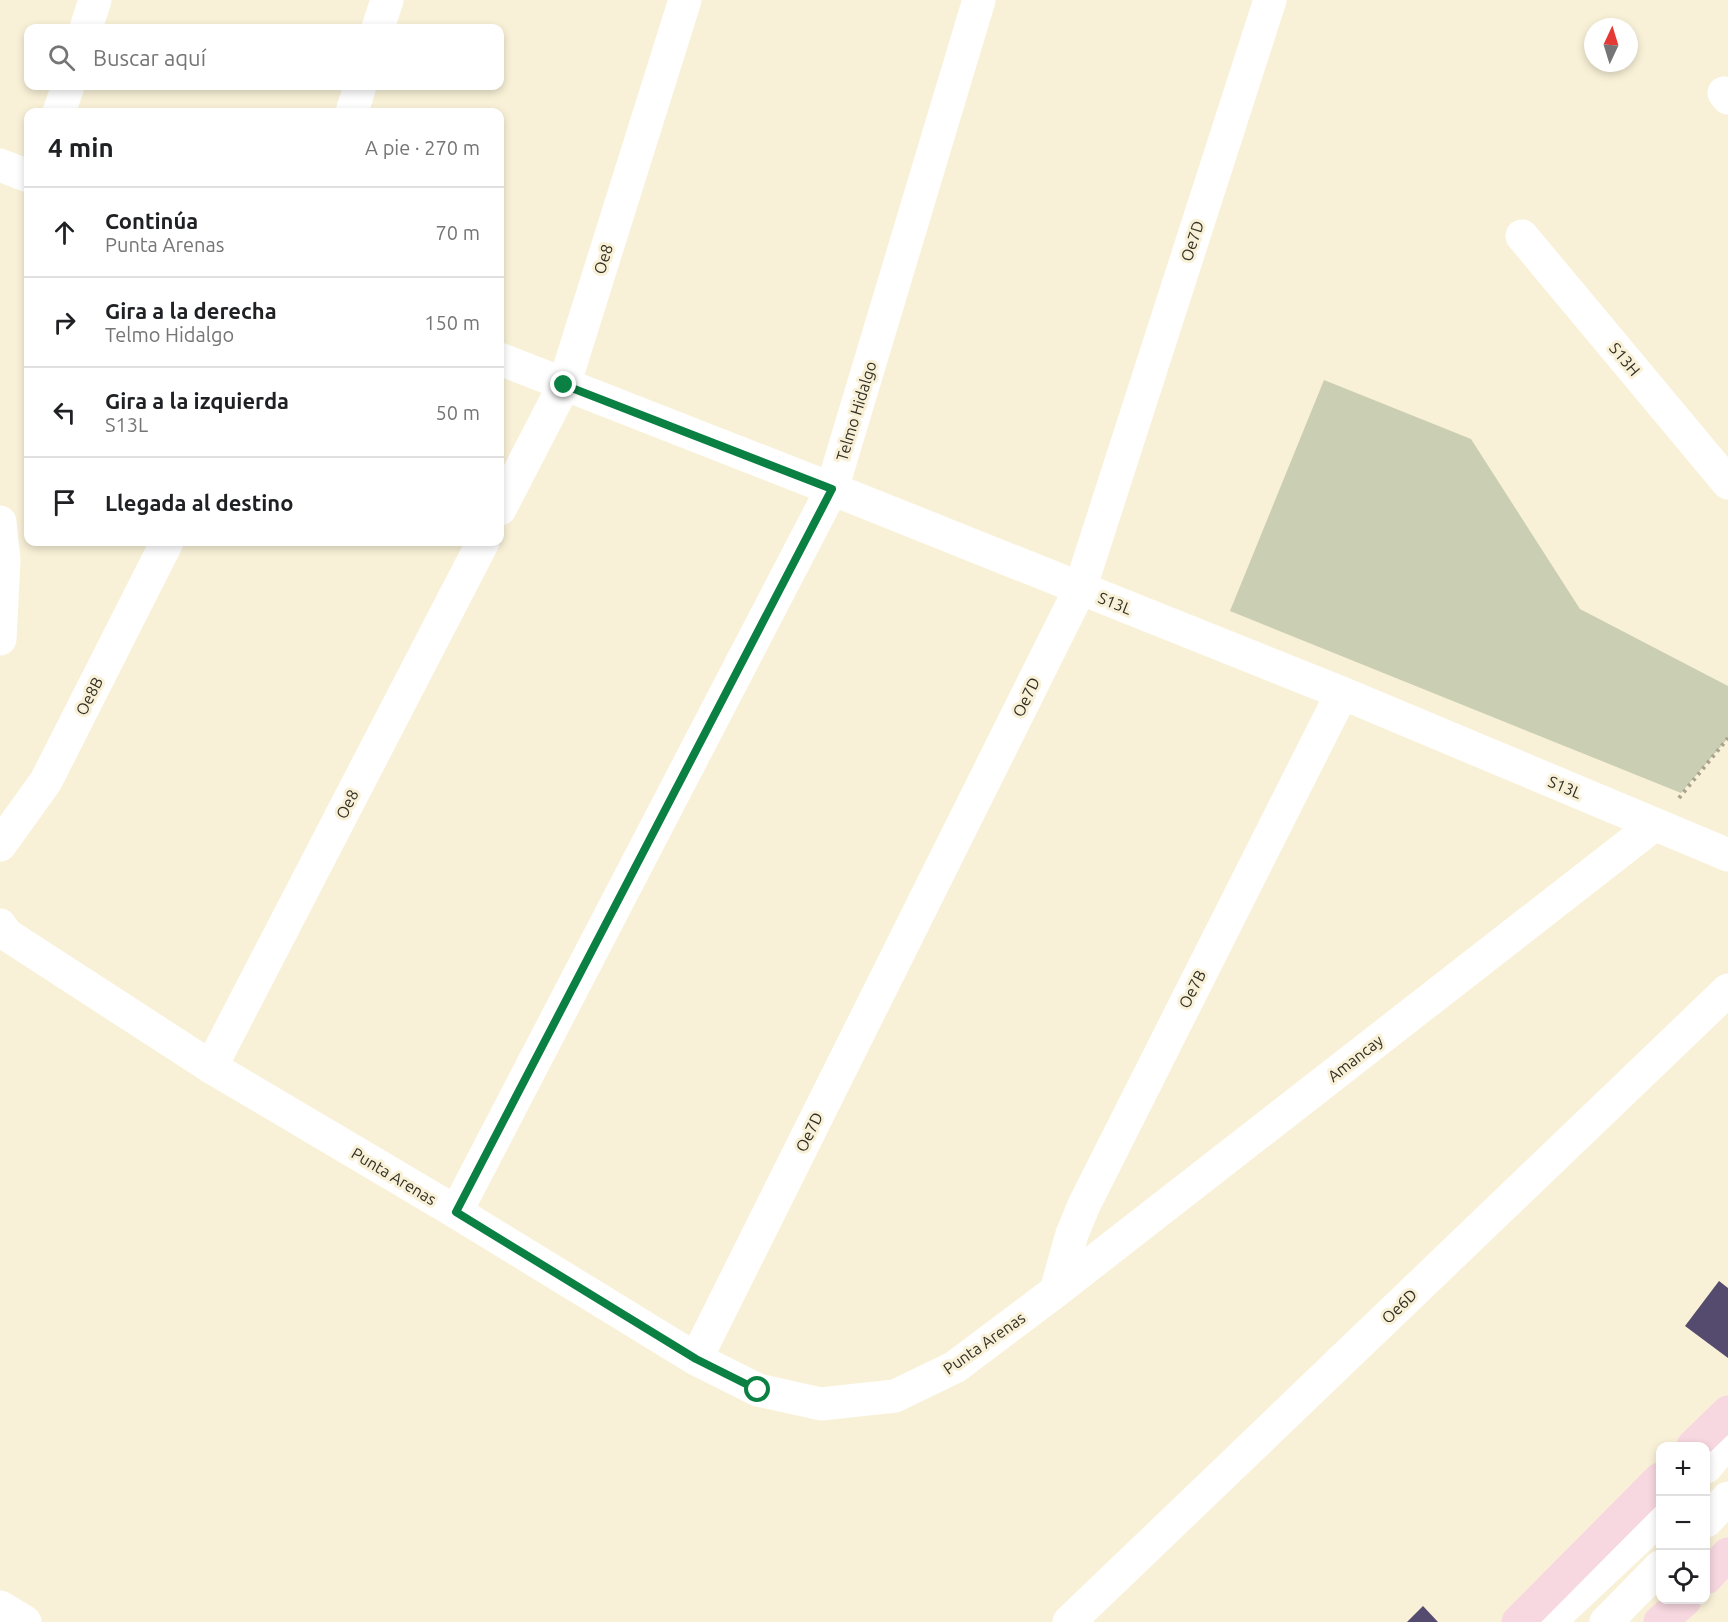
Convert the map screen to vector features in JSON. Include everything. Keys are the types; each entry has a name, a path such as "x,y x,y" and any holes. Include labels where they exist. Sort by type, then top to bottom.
{"main road":[{"path":"1697,1442 1728,1412"},
{"path":"1518,1622 1656,1483"},
{"path":"1710,1574 1728,1554"},
{"path":"1660,1622 1680,1604"}],"street":[{"path":"87,24 95,0"},
{"path":"379,24 387,0"},
{"name":"Oe8","path":"504,501 564,385 685,0"},
{"name":"Telmo Hidalgo","path":"456,1212 832,489 979,0"},
{"name":"Oe7D","path":"696,1359 1080,589 1270,0"},
{"path":"60,108 67,90"},
{"path":"353,108 359,90"},
{"path":"0,165 24,174"},
{"name":"S13H","path":"1522,236 1728,483"},
{"name":"S13L","path":"504,361 1342,693 1728,855"},
{"path":"0,522 4,560 0,639"},
{"name":"Oe8B","path":"0,845 46,781 165,546"},
{"name":"Oe8","path":"211,1067 481,546"},
{"name":"Oe7B","path":"1056,1291 1072,1234 1083,1205 1342,693"},
{"name":"Amancay","path":"1056,1291 1654,825"},
{"name":"Punta Arenas","path":"0,925 6,934 211,1067 456,1212 696,1359 758,1390 821,1404 895,1396 955,1366 1056,1291"},
{"name":"Oe6D","path":"1069,1622 1728,990"},
{"path":"1710,1462 1728,1441"},
{"path":"1710,1517 1728,1498"},
{"path":"1550,1622 1656,1522"},
{"path":"1606,1622 1656,1571"},
{"path":"0,1607 25,1622"}],"path":[{"path":"1654,825 1688,788 1728,738"}],"green space":[{"path":"1324,380 1471,439 1580,609 1728,686 1728,738 1681,793 1230,611"}],"building":[{"path":"1719,1281 1728,1288 1728,1358 1685,1326"},
{"path":"1423,1606 1438,1622 1407,1622"}],"route":[{"path":"564,385 832,489 456,1212 696,1359 758,1390"}]}
